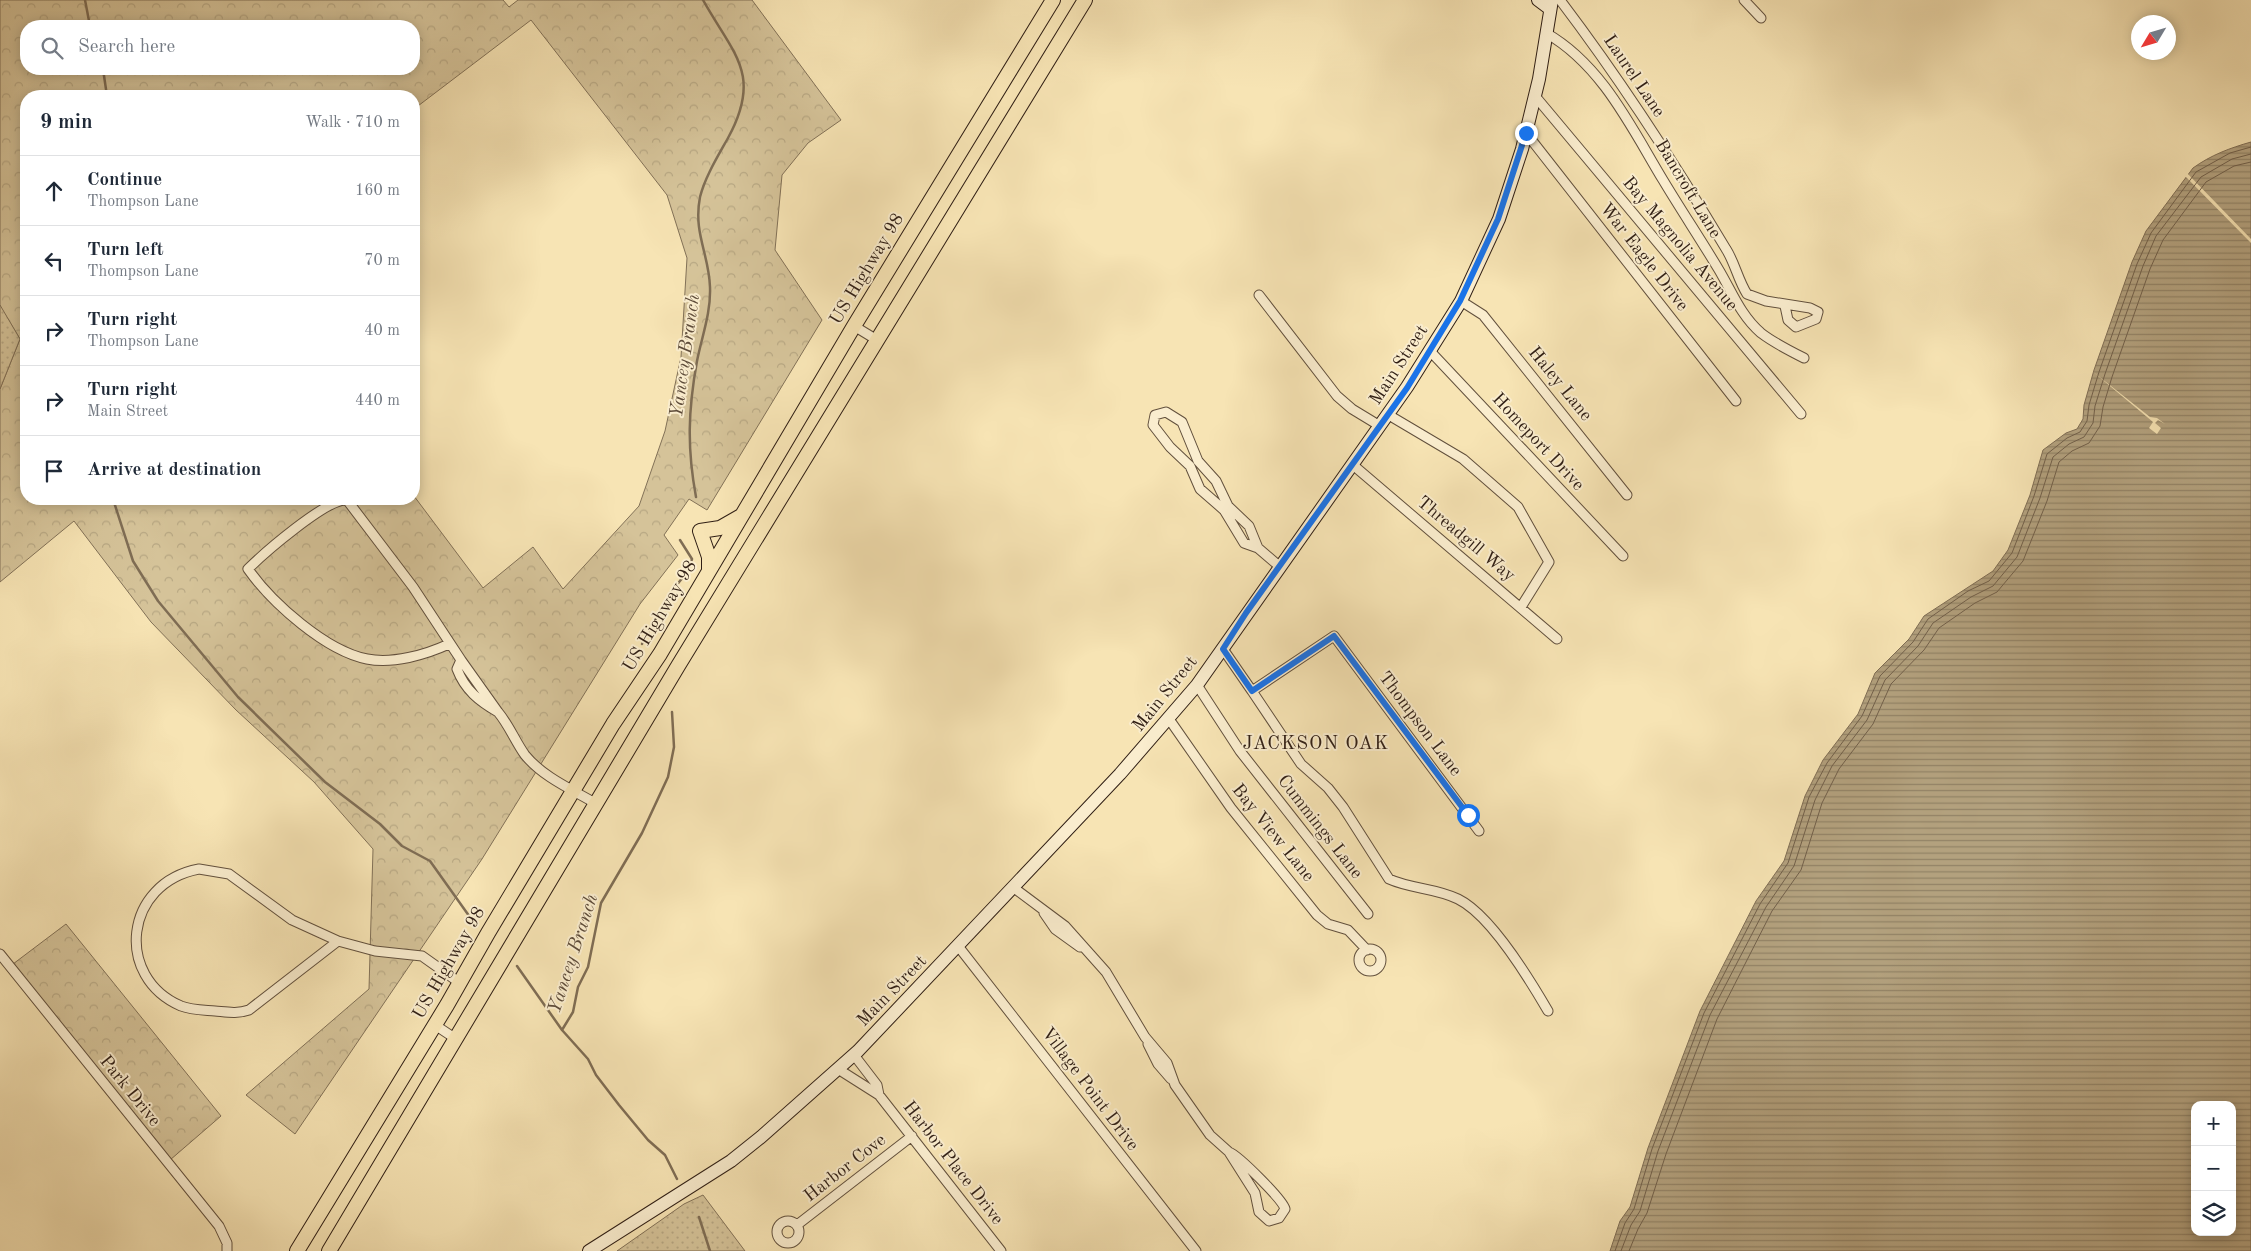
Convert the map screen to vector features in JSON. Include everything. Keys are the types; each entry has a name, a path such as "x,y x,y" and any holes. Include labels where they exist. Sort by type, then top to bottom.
{"main road":[{"name":"US Highway 98","path":"297,1251 435,1026 488,933 574,791 710,571 854,326 1053,0"},
{"path":"329,1251 595,804 1084,0"},
{"path":"1538,0 1551,5"},
{"name":"Main Street","path":"589,1251 731,1161 854,1055 1014,888 1169,719 1197,685 1279,566 1380,426 1430,351 1460,301 1498,219 1526,133 1535,96 1551,5"},
{"path":"710,571 709,557 700,531 720,528 743,515"}],"street":[{"name":"Laurel Lane","path":"1560,0 1618,80 1661,145 1728,252 1747,294 1784,306"},
{"path":"1744,0 1761,18"},
{"name":"Bancroft Lane","path":"1546,33 1566,45 1594,72 1631,126 1720,272 1737,304 1749,320 1762,333 1804,358"},
{"name":"Bay Magnolia Avenue","path":"1535,96 1801,414"},
{"name":"War Eagle Drive","path":"1526,133 1736,401"},
{"path":"1259,295 1337,396 1352,409 1380,426"},
{"name":"Haley Lane","path":"1460,301 1482,315 1627,495"},
{"path":"854,326 877,340"},
{"name":"Homeport Drive","path":"1430,351 1623,556"},
{"path":"1226,508 1200,489 1190,466 1170,447 1153,425 1155,415 1166,412 1182,422 1198,461 1216,480 1226,508 1244,542 1258,548 1279,566"},
{"path":"1388,414 1463,459 1518,507 1549,562 1521,607"},
{"path":"1190,466 1198,461"},
{"name":"Threadgill Way","path":"1353,465 1557,638"},
{"path":"329,505 268,548 248,569 261,586 291,614 348,653 368,660 396,659 426,653 449,644"},
{"path":"351,505 413,587 449,644 508,723 525,755 554,781 595,804"},
{"name":"Thompson Lane","path":"1252,691 1334,636 1479,831"},
{"path":"1223,649 1302,764 1328,788 1343,807 1389,879 1398,883 1443,892 1470,906 1521,968 1548,1011"},
{"name":"Cummings Lane","path":"1197,685 1240,752 1368,914"},
{"name":"Bay View Lane","path":"1169,719 1230,808 1317,915 1328,924 1348,930 1367,950"},
{"path":"338,941 249,1010 239,1014 182,1006 165,996 152,982 143,966 137,948 136,929 146,901 161,886 179,875 199,869 229,874 292,920 338,941 375,951 422,956 460,984"},
{"path":"1014,888 1039,906 1055,928 1084,950 1106,972 1145,1037 1162,1054 1175,1085 1210,1135 1249,1166 1260,1181 1282,1199 1285,1209 1280,1218 1269,1221 1259,1212 1255,1193 1229,1152"},
{"name":"Village Point Drive","path":"958,946 1196,1251"},
{"name":"Park Drive","path":"0,954 219,1226 227,1244 226,1251"},
{"path":"435,1026 456,1039"},
{"name":"Harbor Place Drive","path":"854,1055 877,1085 879,1095"},
{"name":"Harbor Place Drive","path":"838,1069 879,1095 1001,1251"},
{"name":"Harbor Cove","path":"797,1225 912,1136"}],"green space":[{"path":"0,0 503,0 509,7 518,0 752,0 841,120 808,143 782,175 775,250 822,320 707,510 689,499 664,535 678,555 640,604 482,859 295,1134 246,1095 369,989 373,849 314,782 236,710 151,622 74,521 0,582 0,389 20,339 0,306"},
{"path":"0,305 20,339 0,389"},
{"path":"66,924 221,1116 170,1160 13,964"},
{"path":"703,1195 745,1251 617,1251 684,1204"}],"water":[{"path":"2251,142 2251,1251 1610,1251 1620,1221 1630,1207 1648,1148 1700,1011 1756,901 1784,861 1805,796 1823,760 1858,714 1875,673 1909,639 1924,616 1993,571 2008,550 2030,495 2043,450 2066,433 2077,429 2083,419 2084,405 2094,370 2132,262 2146,231 2193,168 2228,149"}],"pier":[{"path":"2186,172 2251,239 2251,243 2184,175"},
{"path":"2092,371 2150,417 2157,418 2165,424 2158,420 2155,423 2161,428 2157,434 2149,428 2153,422"}],"waterway":[{"path":"85,0 89,20"},
{"name":"Yancey Branch","path":"696,497 691,462 690,413 697,361 708,315 710,297 709,275 698,222 698,210 705,182 738,116 743,97 743,80 740,65 703,0"},
{"path":"104,75 106,90"},
{"path":"115,505 133,561 158,601 238,697 325,782 380,824 402,846 430,861 472,920"},
{"name":"Yancey Branch","path":"642,644 671,592 688,571 692,559 680,540"},
{"name":"Yancey Branch","path":"672,712 674,747 668,777 642,833 601,903 588,967 578,987 573,1012 562,1030 588,1059 596,1075 619,1105 648,1140 665,1155 677,1179"},
{"path":"517,966 562,1030"},
{"name":"Yancey Branch","path":"699,1217 710,1251"}],"district":[{"name":"JACKSON OAK","path":"1316,744"}],"route":[{"path":"1468,815 1334,636 1252,691 1223,649 1279,566 1360,456 1407,388 1460,301 1498,219 1526,133"}]}
